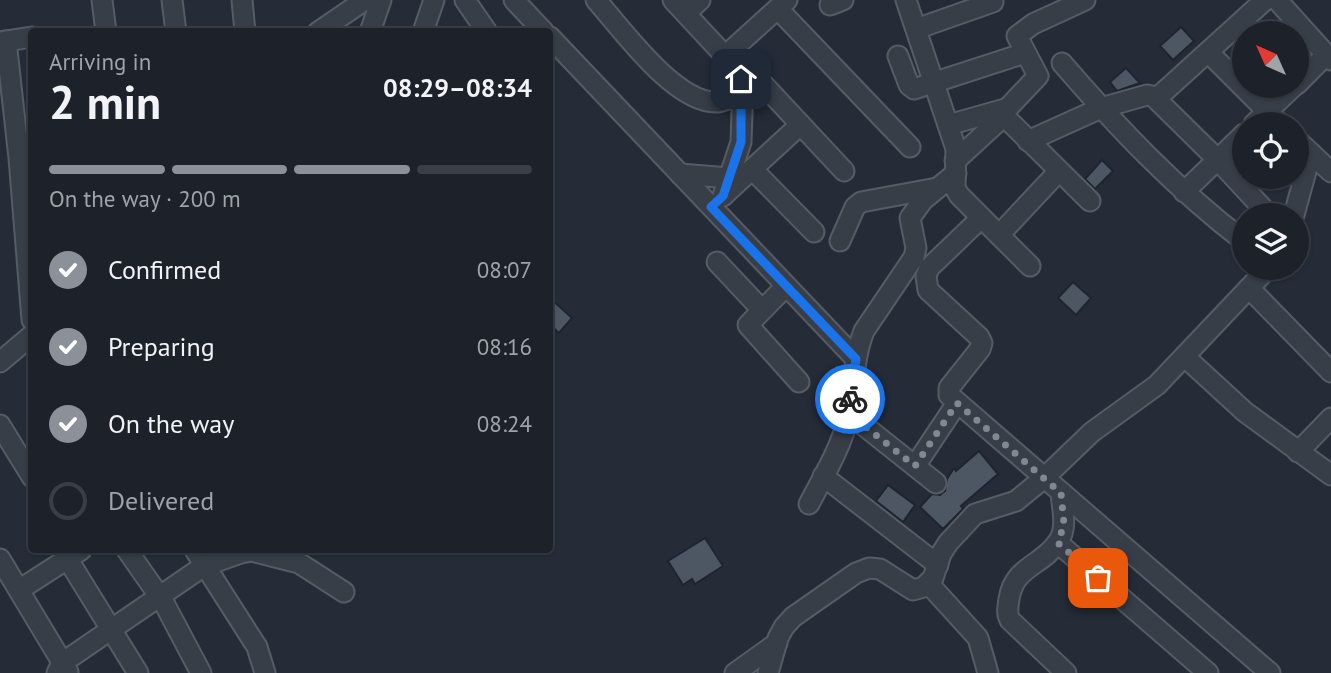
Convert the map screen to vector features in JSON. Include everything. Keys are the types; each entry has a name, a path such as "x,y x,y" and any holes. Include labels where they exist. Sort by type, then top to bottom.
{"street":[{"path":"102,0 106,28"},
{"path":"172,0 176,28"},
{"path":"242,0 245,28"},
{"path":"324,28 365,0"},
{"path":"371,28 381,0"},
{"path":"424,28 434,0"},
{"path":"466,0 484,28"},
{"path":"514,0 540,28"},
{"path":"596,0 666,78 688,94 716,102 742,85 749,77 761,82 844,171"},
{"path":"906,0 956,149 955,188 1030,266"},
{"path":"809,504 841,440 864,331 914,257 911,218 923,200 938,188 1038,76 1017,40 1019,32 1085,0"},
{"path":"1157,98 1265,0"},
{"path":"1277,0 1329,58 1309,74"},
{"path":"916,29 993,2"},
{"path":"686,4 725,56 742,85 741,142 721,194"},
{"path":"725,56 783,4 910,147"},
{"path":"28,38 3,41 7,110 17,158 28,249"},
{"path":"553,40 680,174 721,194 786,286 856,359"},
{"path":"1208,52 1260,112"},
{"path":"898,55 911,88 914,89 1025,53"},
{"path":"1062,64 1101,108 1184,192 1232,231"},
{"path":"1028,141 1101,108 1147,95 1157,98 1258,203"},
{"path":"1274,112 1285,98"},
{"path":"948,125 1004,113"},
{"path":"1004,113 1028,141 1090,201"},
{"path":"721,194 800,125"},
{"path":"741,142 814,232"},
{"path":"1184,192 1232,145"},
{"path":"1309,152 1331,172"},
{"path":"999,235 1059,171"},
{"path":"680,174 721,194"},
{"path":"840,241 855,207 861,202 938,188"},
{"path":"981,218 929,268 926,276 928,290 979,337 982,343 981,349 950,388 949,395 1270,673"},
{"path":"915,251 929,268"},
{"path":"717,262 762,310"},
{"path":"768,673 784,627 793,617 856,573 869,568 880,569 913,590 918,590 928,583 933,578 948,543 975,514 1016,501 1092,432 1157,385 1257,280"},
{"path":"786,286 748,325 799,382"},
{"path":"1249,288 1331,372"},
{"path":"0,362 28,338"},
{"path":"1185,357 1245,412 1331,475"},
{"path":"915,466 957,403"},
{"path":"848,413 936,483"},
{"path":"1298,452 1331,418"},
{"path":"0,425 28,470"},
{"path":"823,476 938,565"},
{"path":"1061,493 1064,524 1058,543 1013,581 1008,615 1066,673"},
{"path":"1058,543 1198,670"},
{"path":"19,590 74,553"},
{"path":"75,553 111,629 138,673"},
{"path":"130,553 159,597 201,673"},
{"path":"0,559 63,670 111,629 159,597 199,558 236,553"},
{"path":"272,553 303,556 313,570 344,592"},
{"path":"199,558 257,647 265,673"},
{"path":"928,583 978,638 988,673"},
{"path":"735,673 777,643"}],"building":[{"path":"1181,27 1194,41 1173,60 1160,46"},
{"path":"1126,68 1140,83 1117,91 1110,82"},
{"path":"1102,160 1113,171 1095,189 1085,179"},
{"path":"1073,282 1091,298 1076,315 1058,298"},
{"path":"553,301 572,318 559,333 553,328"},
{"path":"979,451 998,474 961,506 963,509 943,529 920,507 932,494 940,495 945,491 947,479 954,468 956,471"},
{"path":"888,485 915,505 903,522 876,501"},
{"path":"705,538 723,566 695,584 692,579 683,585 668,561"}],"way so far":[{"path":"850,399 848,413 915,466 957,403 1061,493 1064,524 1058,543 1098,578"}],"route":[{"path":"741,79 741,142 723,196 711,207 856,359 850,399"}]}
